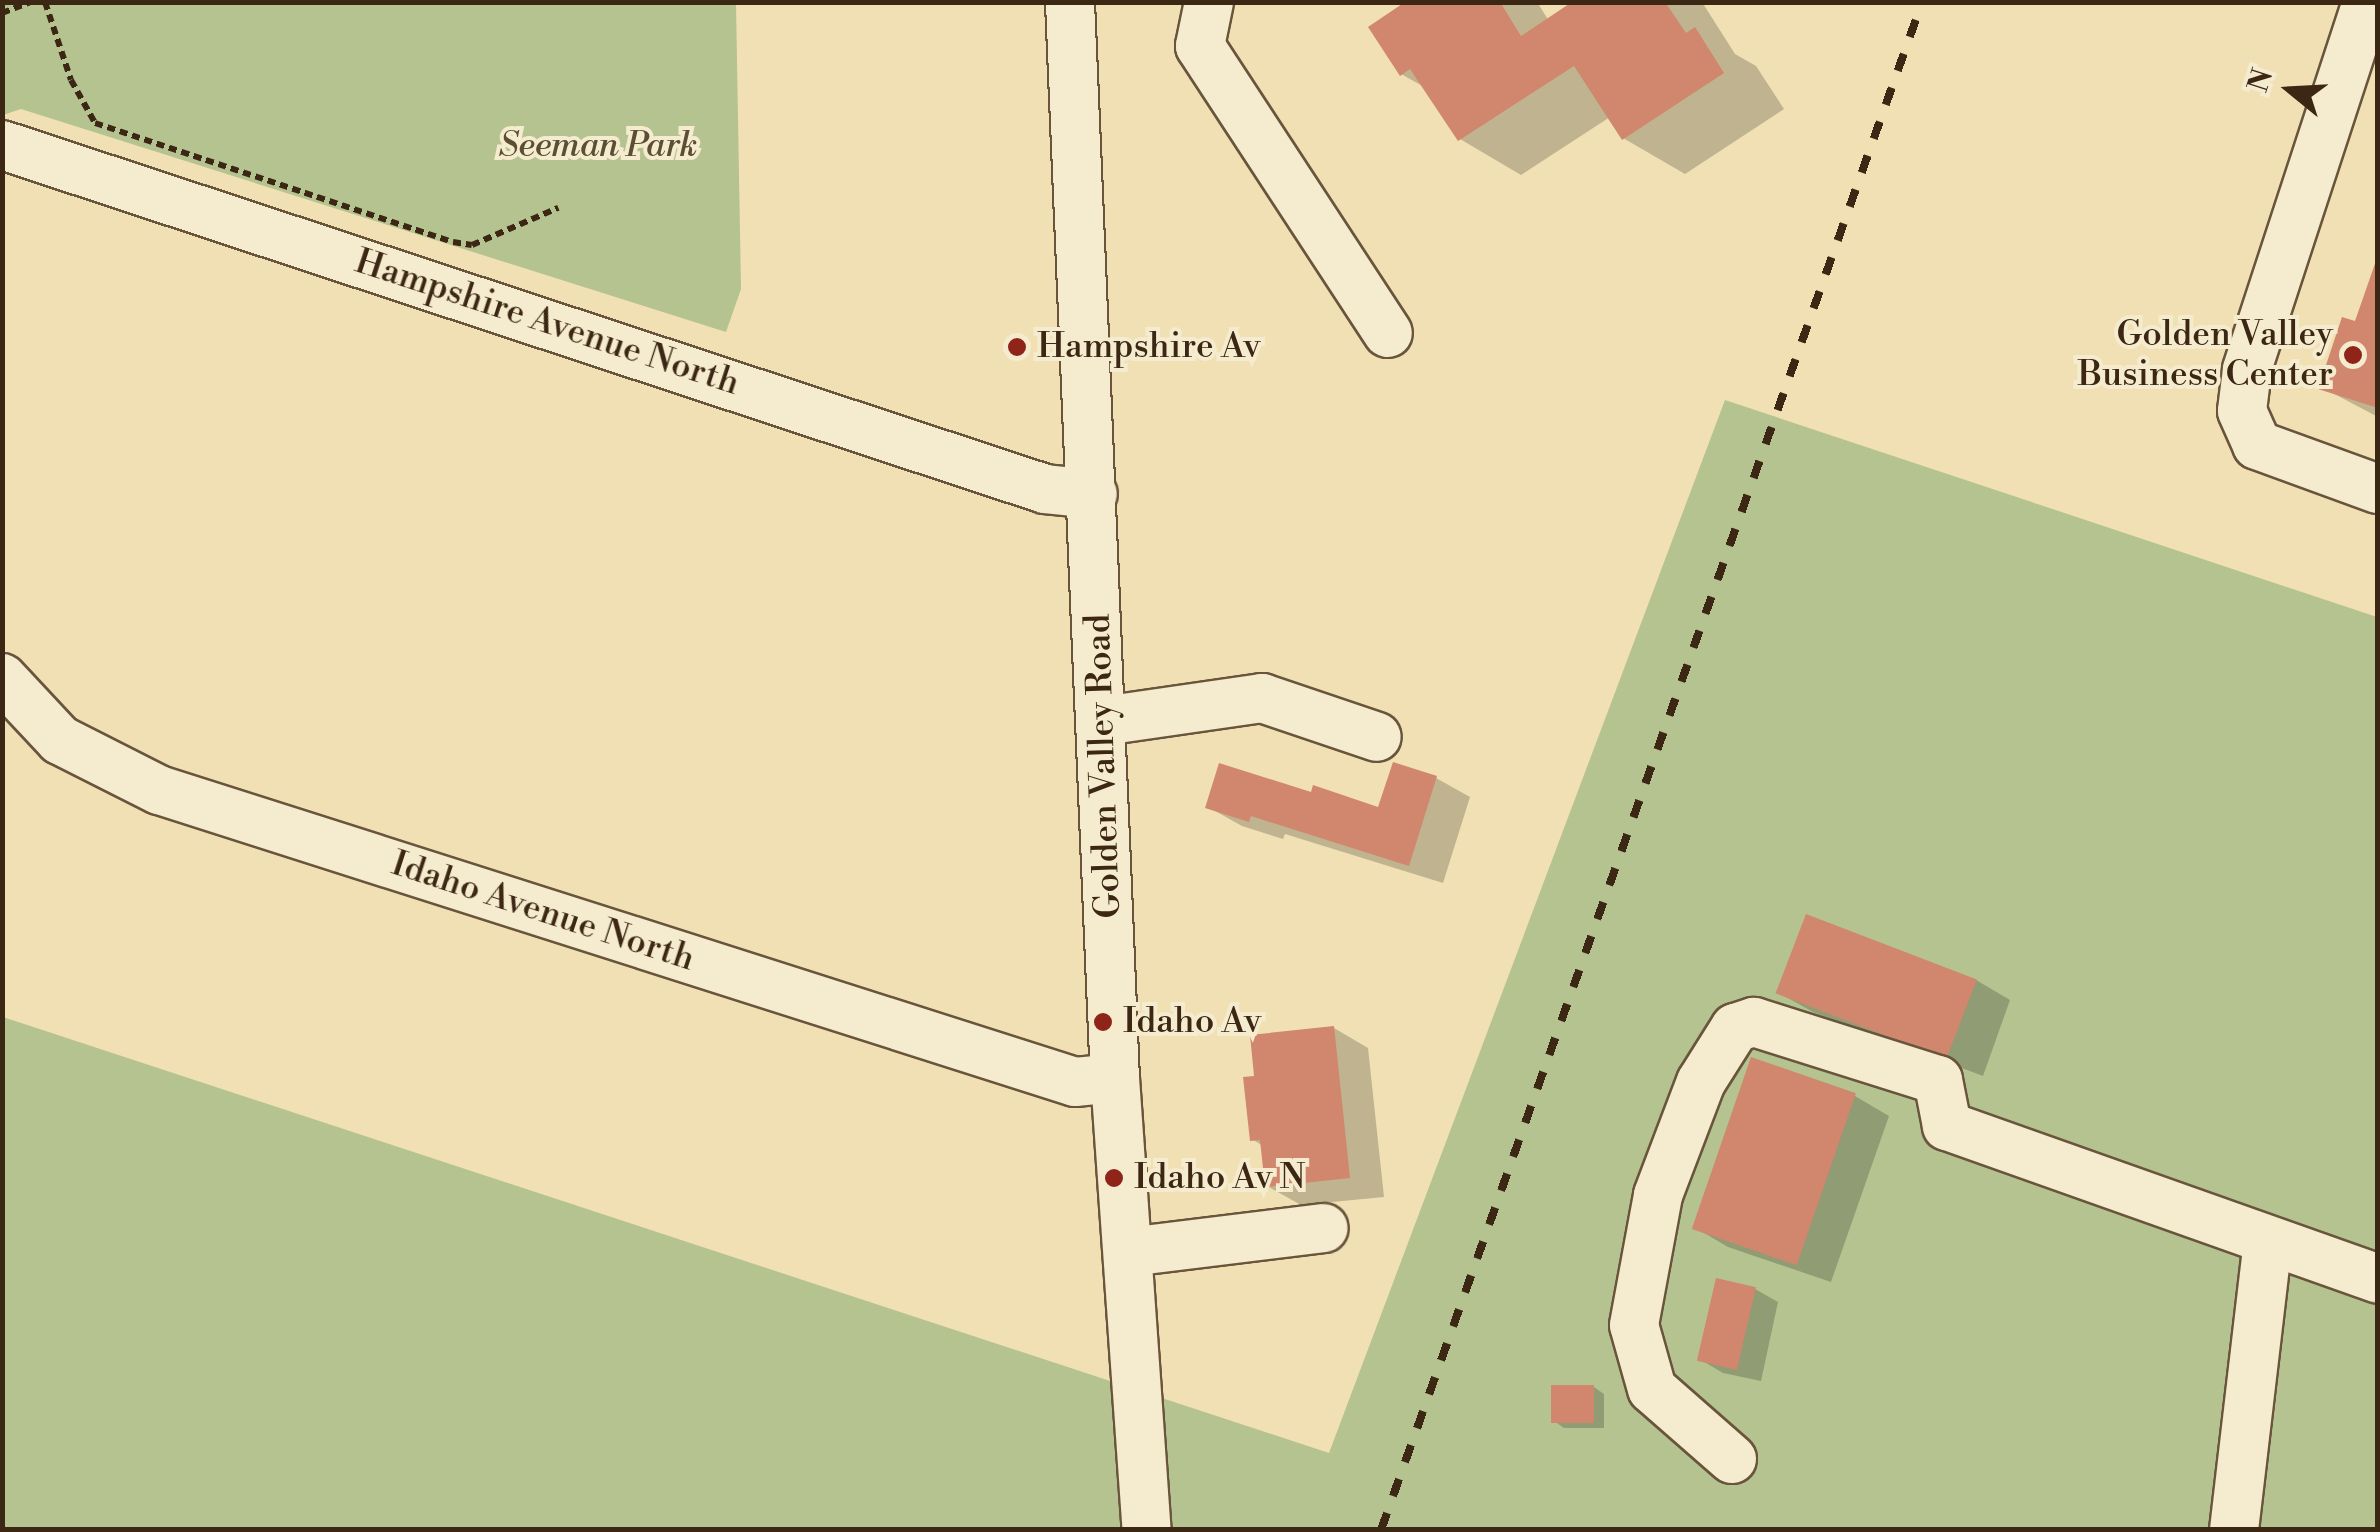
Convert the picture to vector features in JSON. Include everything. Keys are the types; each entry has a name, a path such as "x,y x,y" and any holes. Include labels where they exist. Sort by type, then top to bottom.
{"street":[{"name":"Golden Valley Road","path":"1070,2 1115,1078 1146,1530"},
{"path":"1209,2 1200,46 1388,333"},
{"path":"2367,2 2246,370 2242,411 2256,445 2378,489"},
{"name":"Hampshire Avenue North","path":"2,145 1045,489 1093,494"},
{"name":"Idaho Avenue North","path":"2,678 60,740 160,790 1075,1082 1115,1078"},
{"path":"1103,721 1262,698 1378,737"},
{"path":"1732,1459 1652,1389 1634,1325 1658,1195 1701,1082 1735,1028 1754,1022 1938,1080 1947,1126 2378,1279"},
{"path":"1129,1252 1324,1228"},
{"path":"2234,1530 2268,1242"}],"path":[{"path":"2,13 30,2"},
{"path":"45,2 71,80 95,123 453,242 472,245 558,208"}],"green space":[{"name":"Seeman Park","path":"2,3 736,3 741,289 726,332 21,109 3,115"},
{"path":"1725,400 2377,617 2377,1529 3,1530 3,1017 1329,1453"}],"building":[{"path":"1405,2 1500,2 1521,36 1572,2 1665,2 1686,33 1695,27 1724,73 1622,140 1574,66 1458,141 1410,69 1400,76 1368,27"},
{"name":"Golden Valley Business Center","path":"2378,255 2378,408 2318,389 2342,317 2355,321"},
{"path":"1393,762 1437,776 1409,866 1251,816 1249,822 1205,808 1219,763 1311,792 1313,785 1378,807"},
{"path":"1806,914 1977,980 1946,1059 1776,993"},
{"path":"1334,1026 1350,1178 1265,1187 1260,1140 1250,1141 1243,1077 1254,1076 1250,1035"},
{"path":"1751,1057 1856,1093 1797,1265 1692,1229"},
{"path":"1716,1278 1756,1287 1737,1370 1697,1361"},
{"path":"1551,1385 1594,1385 1594,1423 1551,1423"}],"railway":[{"path":"1381,1530 1922,2"}],"place":[{"name":"Hampshire Av","path":"1017,347"},
{"name":"Golden Valley Business Center","path":"2353,355"},
{"name":"Idaho Av","path":"1103,1022"},
{"name":"Idaho Av N","path":"1114,1178"}]}
